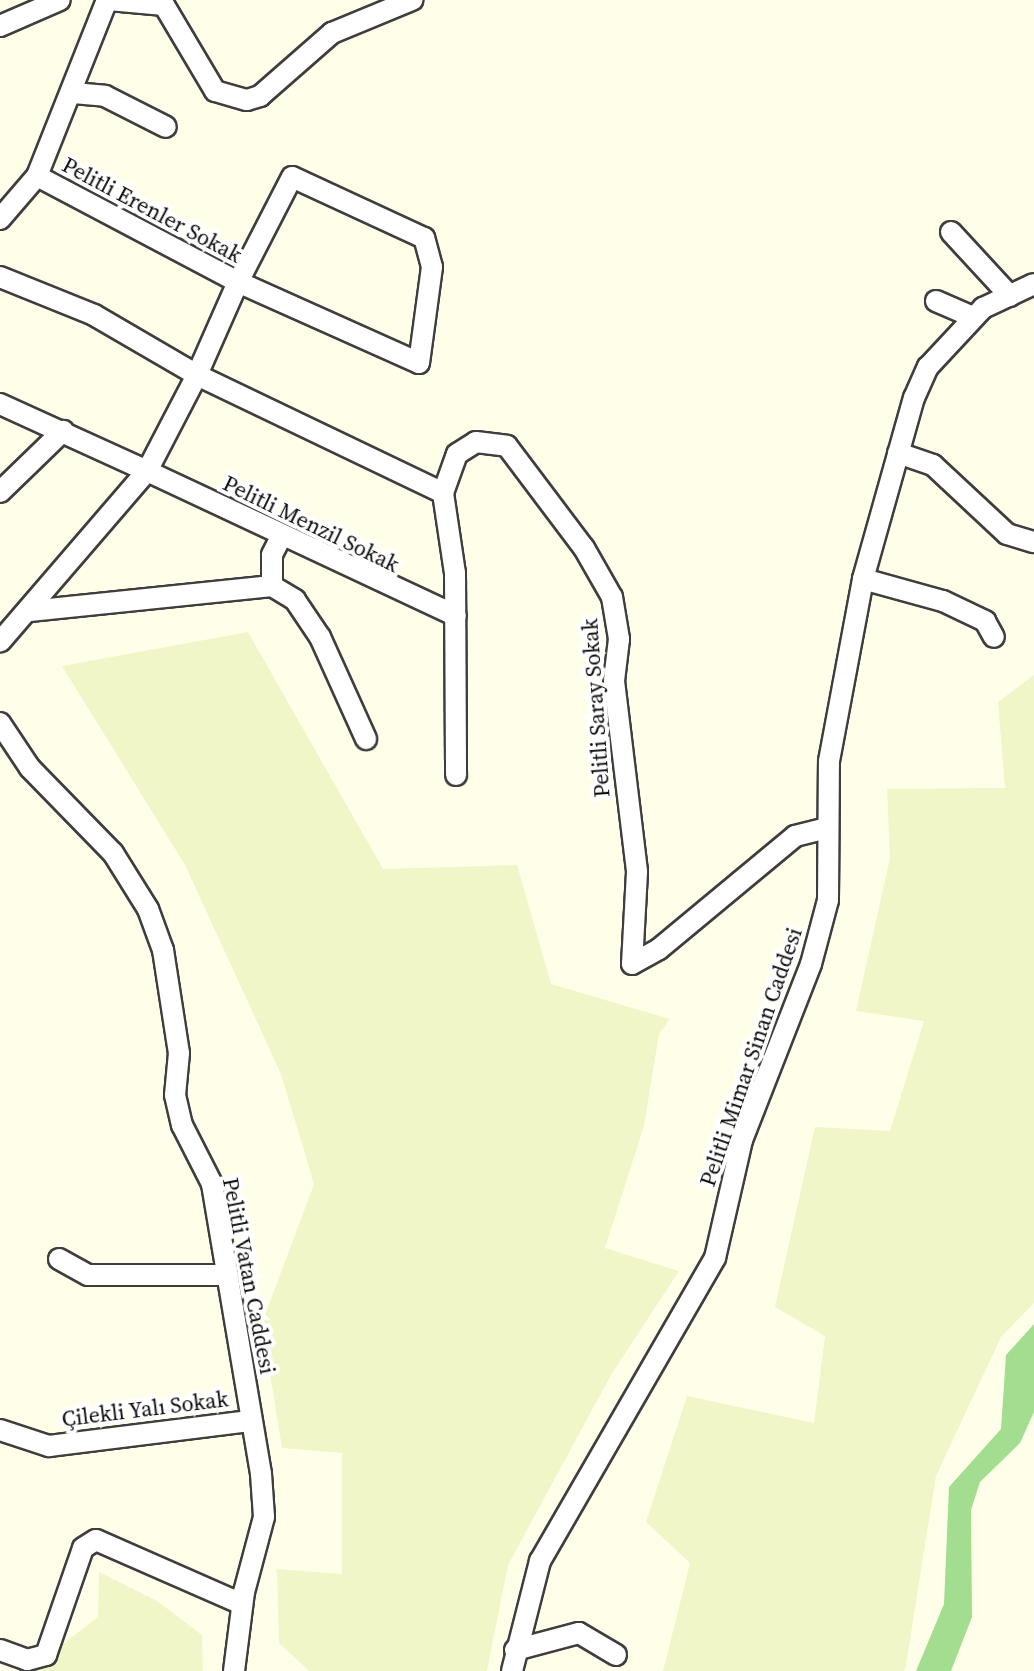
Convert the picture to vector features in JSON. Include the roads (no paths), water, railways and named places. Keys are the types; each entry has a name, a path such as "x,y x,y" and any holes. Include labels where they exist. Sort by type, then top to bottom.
{"street":[{"path":"0,26 60,0"},
{"path":"108,0 164,5 215,91 247,100 260,96 332,33 412,0"},
{"name":"Pelitli Erenler Sokak","path":"108,0 37,176 238,282 419,363 432,267 424,238 292,177 238,282"},
{"path":"73,93 105,96 166,127"},
{"path":"0,219 37,176"},
{"path":"951,232 1010,296"},
{"path":"0,277 85,310 197,375 443,493 456,616 456,775"},
{"path":"0,642 30,611 147,471 197,375 238,282"},
{"name":"Pelitli Mimar Sinan Caddesi","path":"512,1671 526,1598 559,1524 715,1258 742,1140 826,914 829,761 863,579 898,453 928,367 973,317 1034,284"},
{"path":"936,301 973,317"},
{"path":"0,404 147,471"},
{"path":"0,492 63,431"},
{"name":"Pelitli Saray Sokak","path":"443,493 457,454 476,442 507,446 567,523 612,597 619,639 614,681 637,872 632,964 659,949 795,836 827,828"},
{"path":"898,453 933,465 1007,534 1034,542"},
{"name":"Pelitli Menzil Sokak","path":"147,471 281,537 456,616"},
{"path":"272,586 272,555 281,537"},
{"path":"863,579 943,601 985,621 994,637"},
{"path":"30,611 272,586 295,600 320,637 366,739"},
{"name":"Pelitli Vatan Caddesi","path":"0,723 30,768 113,853 148,909 163,950 179,1053 175,1095 182,1125 212,1184 264,1517 242,1604 234,1671"},
{"path":"59,1259 88,1275 227,1275"},
{"name":"Çilekli Yalı Sokak","path":"0,1430 49,1446 251,1421"},
{"path":"0,1650 27,1660 46,1655 83,1548 96,1540 242,1604"},
{"path":"515,1650 579,1633 616,1655"}]}
